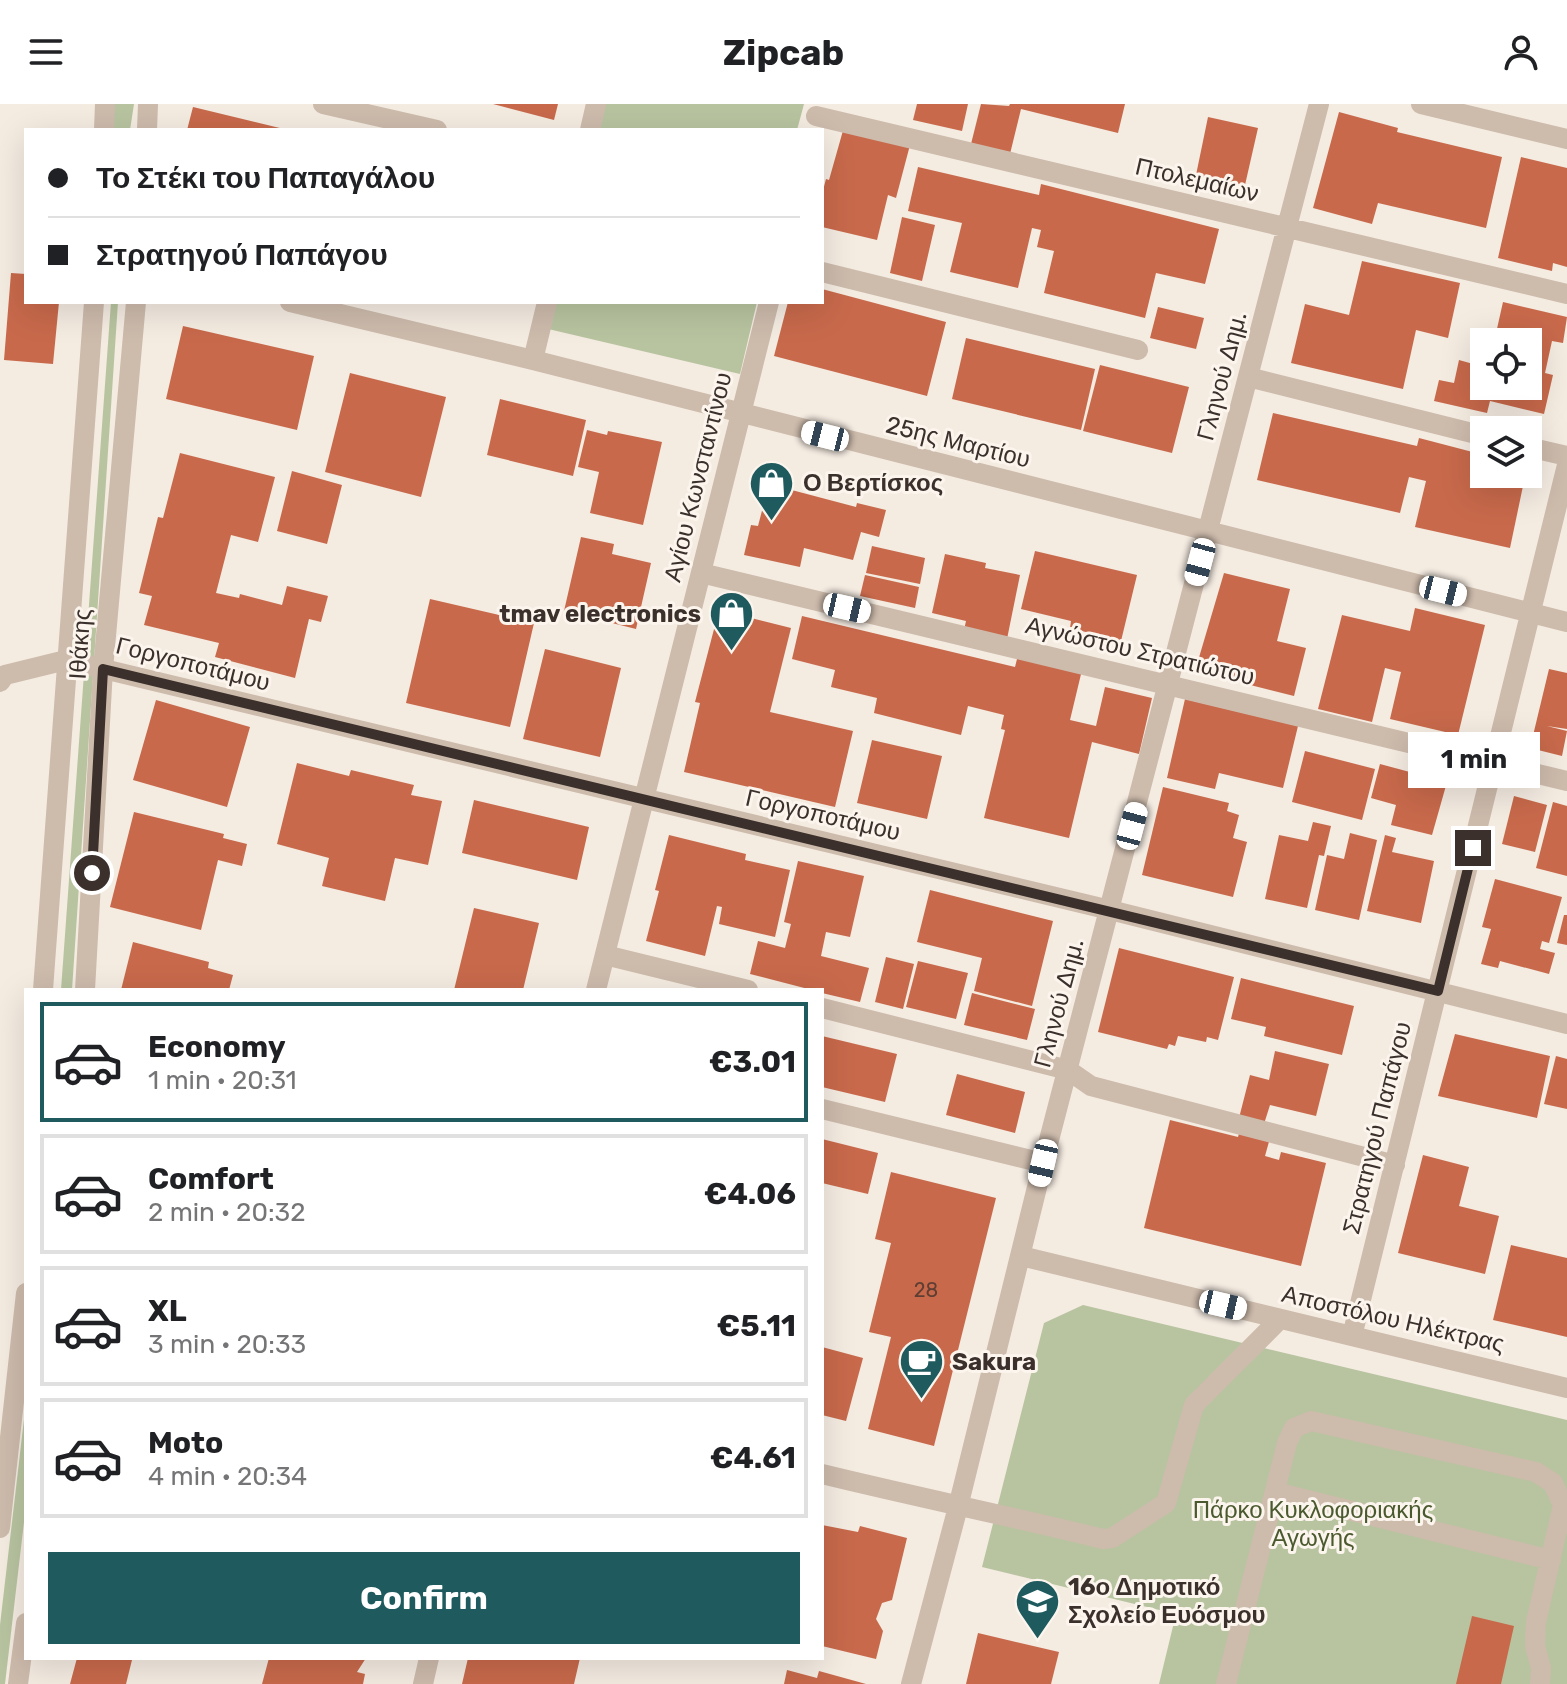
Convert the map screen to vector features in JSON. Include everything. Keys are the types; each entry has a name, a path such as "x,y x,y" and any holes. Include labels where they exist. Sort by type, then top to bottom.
{"street":[{"path":"104,128 105,104"},
{"path":"147,128 148,104"},
{"path":"323,104 428,128"},
{"path":"590,128 596,104"},
{"name":"Γληνού Δημ.","path":"911,1684 1043,1163 1319,104"},
{"path":"1421,104 1567,139"},
{"name":"Πτολεμαίων","path":"816,117 1567,294"},
{"path":"824,272 1138,350"},
{"name":"Ιθάκης","path":"43,988 94,304"},
{"name":"Ιθάκης","path":"85,988 103,669 136,304"},
{"name":"25ης Μαρτίου","path":"298,304 533,360 1567,622"},
{"path":"533,360 547,304"},
{"name":"Αγίου Κωνσταντίνου","path":"597,988 768,304"},
{"path":"1248,377 1470,432"},
{"path":"1542,450 1567,456"},
{"name":"Στρατηγού Παπάγου","path":"1352,1336 1567,465"},
{"name":"Αγνώστου Στρατιώτου","path":"701,573 1567,781"},
{"path":"0,682 5,675 66,660"},
{"name":"Γοργοποτάμου","path":"66,660 1110,910 1567,1024"},
{"path":"605,955 740,988"},
{"path":"824,1009 1068,1070 1091,1086 1395,1165"},
{"path":"824,1109 1043,1163"},
{"name":"Αποστόλου Ηλέκτρας","path":"1021,1256 1567,1388"},
{"path":"0,1528 24,1311"},
{"path":"824,1474 958,1507 993,1511 1103,1539 1112,1538 1166,1503 1194,1405 1280,1319"},
{"path":"1226,1684 1290,1434 1298,1425 1311,1421 1536,1472 1548,1478 1562,1499 1562,1512 1535,1632 1541,1668 1540,1684"},
{"path":"1275,1492 1551,1560"},
{"path":"18,1684 24,1638"},
{"path":"423,1684 429,1660"}],"green space":[{"path":"112,104 134,104 130,128 109,128"},
{"path":"596,104 804,104 798,128 588,128"},
{"path":"111,304 118,304 72,988 61,988"},
{"path":"549,304 757,304 740,374 544,328"},
{"name":"Πάρκο Κυκλοφοριακής Αγωγής","path":"1083,1305 1567,1420 1567,1684 1159,1684 1176,1614 982,1567 1044,1323"},
{"path":"24,1419 24,1522 5,1684 0,1684 0,1625"}],"building":[{"path":"493,104 558,104 554,120"},
{"path":"917,104 968,104 962,131 913,120"},
{"path":"981,104 1125,104 1118,133 1021,109 1010,154 971,144"},
{"path":"193,107 280,128 188,128"},
{"path":"1339,112 1398,128 1397,132 1502,157 1486,228 1378,203 1372,224 1313,208"},
{"path":"1208,117 1258,128 1245,185 1196,175"},
{"path":"844,127 910,145 896,198 888,195 877,240 824,227 824,186 826,179 829,180"},
{"path":"1521,157 1567,168 1567,267 1553,263 1552,271 1498,258"},
{"path":"918,167 1039,195 1041,184 1219,229 1205,284 1156,273 1145,318 1044,293 1054,251 1037,247 1041,230 1032,228 1018,288 950,272 962,223 908,211"},
{"path":"902,217 935,225 922,281 890,273"},
{"path":"1362,261 1460,283 1448,338 1416,330 1403,389 1291,363 1305,304 1349,315"},
{"path":"11,273 24,274 24,304 59,304 53,364 4,360"},
{"path":"824,290 946,322 927,396 774,356 787,304 824,304"},
{"path":"1503,302 1567,317 1563,343 1552,341 1545,373 1553,375 1544,414 1490,401 1487,413 1434,401 1439,380 1454,383 1459,360 1470,363 1470,400 1542,400 1542,328 1497,328"},
{"path":"1158,307 1204,318 1196,349 1150,338"},
{"path":"183,326 314,356 297,430 166,399"},
{"path":"966,338 1095,369 1081,430 952,399"},
{"path":"1100,365 1189,387 1172,453 1083,431"},
{"path":"350,373 446,397 421,497 325,472"},
{"path":"500,399 586,420 573,476 487,455"},
{"path":"1273,413 1417,446 1419,438 1470,451 1470,488 1523,488 1510,548 1415,527 1426,481 1409,477 1400,513 1257,480"},
{"path":"587,430 662,442 643,525 590,513 599,472 578,467"},
{"path":"180,453 275,477 258,542 231,535 216,593 239,598 240,594 282,605 287,586 328,596 321,622 309,619 295,678 215,657 219,643 144,625 152,596 139,593 158,517 163,518"},
{"path":"292,471 342,485 327,544 277,531"},
{"path":"769,484 856,507 857,503 886,510 879,537 861,532 853,560 804,548 800,567 744,555 751,525 758,526"},
{"path":"581,537 614,544 612,554 651,563 636,629 564,611"},
{"path":"872,546 925,558 920,584 866,573"},
{"path":"1035,551 1137,575 1121,641 1070,628 1071,621 1021,609"},
{"path":"945,554 986,563 985,568 1020,575 1007,639 964,630 966,621 932,613"},
{"path":"1224,573 1290,589 1277,641 1306,648 1294,696 1195,671"},
{"path":"865,575 919,587 915,608 860,596"},
{"path":"430,599 534,623 510,727 406,703"},
{"path":"1415,608 1485,625 1458,735 1390,719 1401,672 1385,668 1372,722 1318,709 1342,615 1410,631"},
{"path":"719,610 791,628 770,712 853,731 835,807 684,772 700,703 695,702"},
{"path":"802,616 1015,667 1018,655 1082,670 1070,720 1096,726 1105,687 1152,698 1139,754 1092,742 1069,838 984,818 1005,730 1001,729 1004,715 968,706 961,735 874,713 877,698 831,687 835,670 792,659"},
{"path":"545,649 621,668 600,757 523,739"},
{"path":"1549,669 1567,673 1567,729 1547,726 1567,731 1562,756 1530,748"},
{"path":"1185,699 1298,726 1283,788 1219,773 1215,789 1167,778"},
{"path":"156,700 250,727 227,807 133,780"},
{"path":"872,740 942,756 927,819 857,803"},
{"path":"1305,751 1375,769 1362,820 1292,802"},
{"path":"297,763 349,776 351,770 414,785 411,795 442,801 428,865 395,858 385,901 322,886 329,858 277,844"},
{"path":"1380,764 1447,782 1432,835 1391,825 1396,805 1371,798"},
{"path":"1163,787 1229,803 1227,811 1239,815 1233,838 1247,842 1233,897 1142,875"},
{"path":"1514,796 1547,805 1535,852 1502,844"},
{"path":"474,800 589,827 577,880 462,853"},
{"path":"1553,802 1567,806 1567,876 1536,868"},
{"path":"134,812 224,834 223,838 247,844 242,866 218,860 201,930 110,907"},
{"path":"1313,822 1331,826 1324,856 1319,855 1307,908 1265,899 1279,835 1308,841"},
{"path":"1350,833 1377,840 1359,920 1315,910 1327,855 1344,859"},
{"path":"669,835 746,854 745,860 790,870 775,937 719,924 722,907 717,906 705,956 646,941"},
{"path":"1385,835 1396,838 1392,852 1434,861 1421,923 1367,911"},
{"path":"798,861 864,876 850,937 826,932 821,956 869,968 860,1002 824,993 824,988 804,988 750,974 758,941 785,948 791,924 784,922"},
{"path":"1495,879 1562,897 1549,943 1542,941 1540,949 1555,953 1549,974 1500,961 1498,968 1481,964 1491,929 1482,927"},
{"path":"930,890 1053,921 1032,1006 974,991 982,958 917,942"},
{"path":"474,908 539,923 523,988 454,988"},
{"path":"1564,915 1567,915 1567,945 1557,943"},
{"path":"133,942 209,962 208,968 233,975 230,988 122,988"},
{"path":"1119,948 1234,977 1218,1040 1207,1037 1206,1042 1178,1036 1175,1046 1169,1044 1167,1049 1098,1032"},
{"path":"886,957 914,964 903,1009 875,1002"},
{"path":"918,961 968,973 956,1019 906,1007"},
{"path":"1241,978 1354,1006 1342,1055 1264,1036 1266,1027 1231,1019"},
{"path":"972,993 1035,1009 1027,1040 964,1025"},
{"path":"1455,1034 1550,1056 1537,1118 1438,1096"},
{"path":"824,1036 897,1054 885,1102 824,1087"},
{"path":"1275,1051 1329,1064 1316,1116 1270,1105 1264,1124 1239,1118 1250,1075 1269,1080"},
{"path":"1556,1056 1567,1059 1567,1109 1544,1104"},
{"path":"957,1074 1025,1092 1015,1133 946,1115"},
{"path":"1170,1120 1238,1137 1240,1130 1270,1138 1265,1156 1279,1160 1281,1152 1326,1163 1301,1266 1144,1228"},
{"path":"824,1140 878,1153 868,1194 824,1183"},
{"path":"1423,1155 1469,1167 1459,1206 1499,1216 1485,1274 1398,1253"},
{"path":"891,1172 996,1198 934,1446 868,1429 891,1337 869,1332 891,1243 875,1239"},
{"path":"1511,1245 1567,1258 1567,1337 1493,1320"},
{"path":"824,1348 863,1358 846,1421 824,1416"},
{"path":"824,1525 858,1532 860,1526 907,1538 892,1600 882,1603 876,1619 883,1631 876,1659 824,1646"},
{"path":"1472,1616 1514,1626 1501,1684 1456,1684"},
{"path":"978,1633 1059,1652 1051,1684 966,1684"},
{"path":"76,1660 132,1660 126,1684 70,1684"},
{"path":"268,1660 365,1660 357,1672 365,1674 363,1684 262,1684"},
{"path":"468,1660 580,1660 574,1684 462,1684"},
{"path":"787,1670 817,1678 819,1671 866,1684 784,1684"}],"place":[{"name":"Ο Βερτίσκος","path":"772,522"},
{"name":"tmav electronics","path":"732,653"},
{"name":"Sakura","path":"921,1401"},
{"name":"16ο Δημοτικό Σχολείο Ευόσμου","path":"1037,1640"}],"route":[{"path":"92,873 103,669 1438,991 1473,848"}]}
